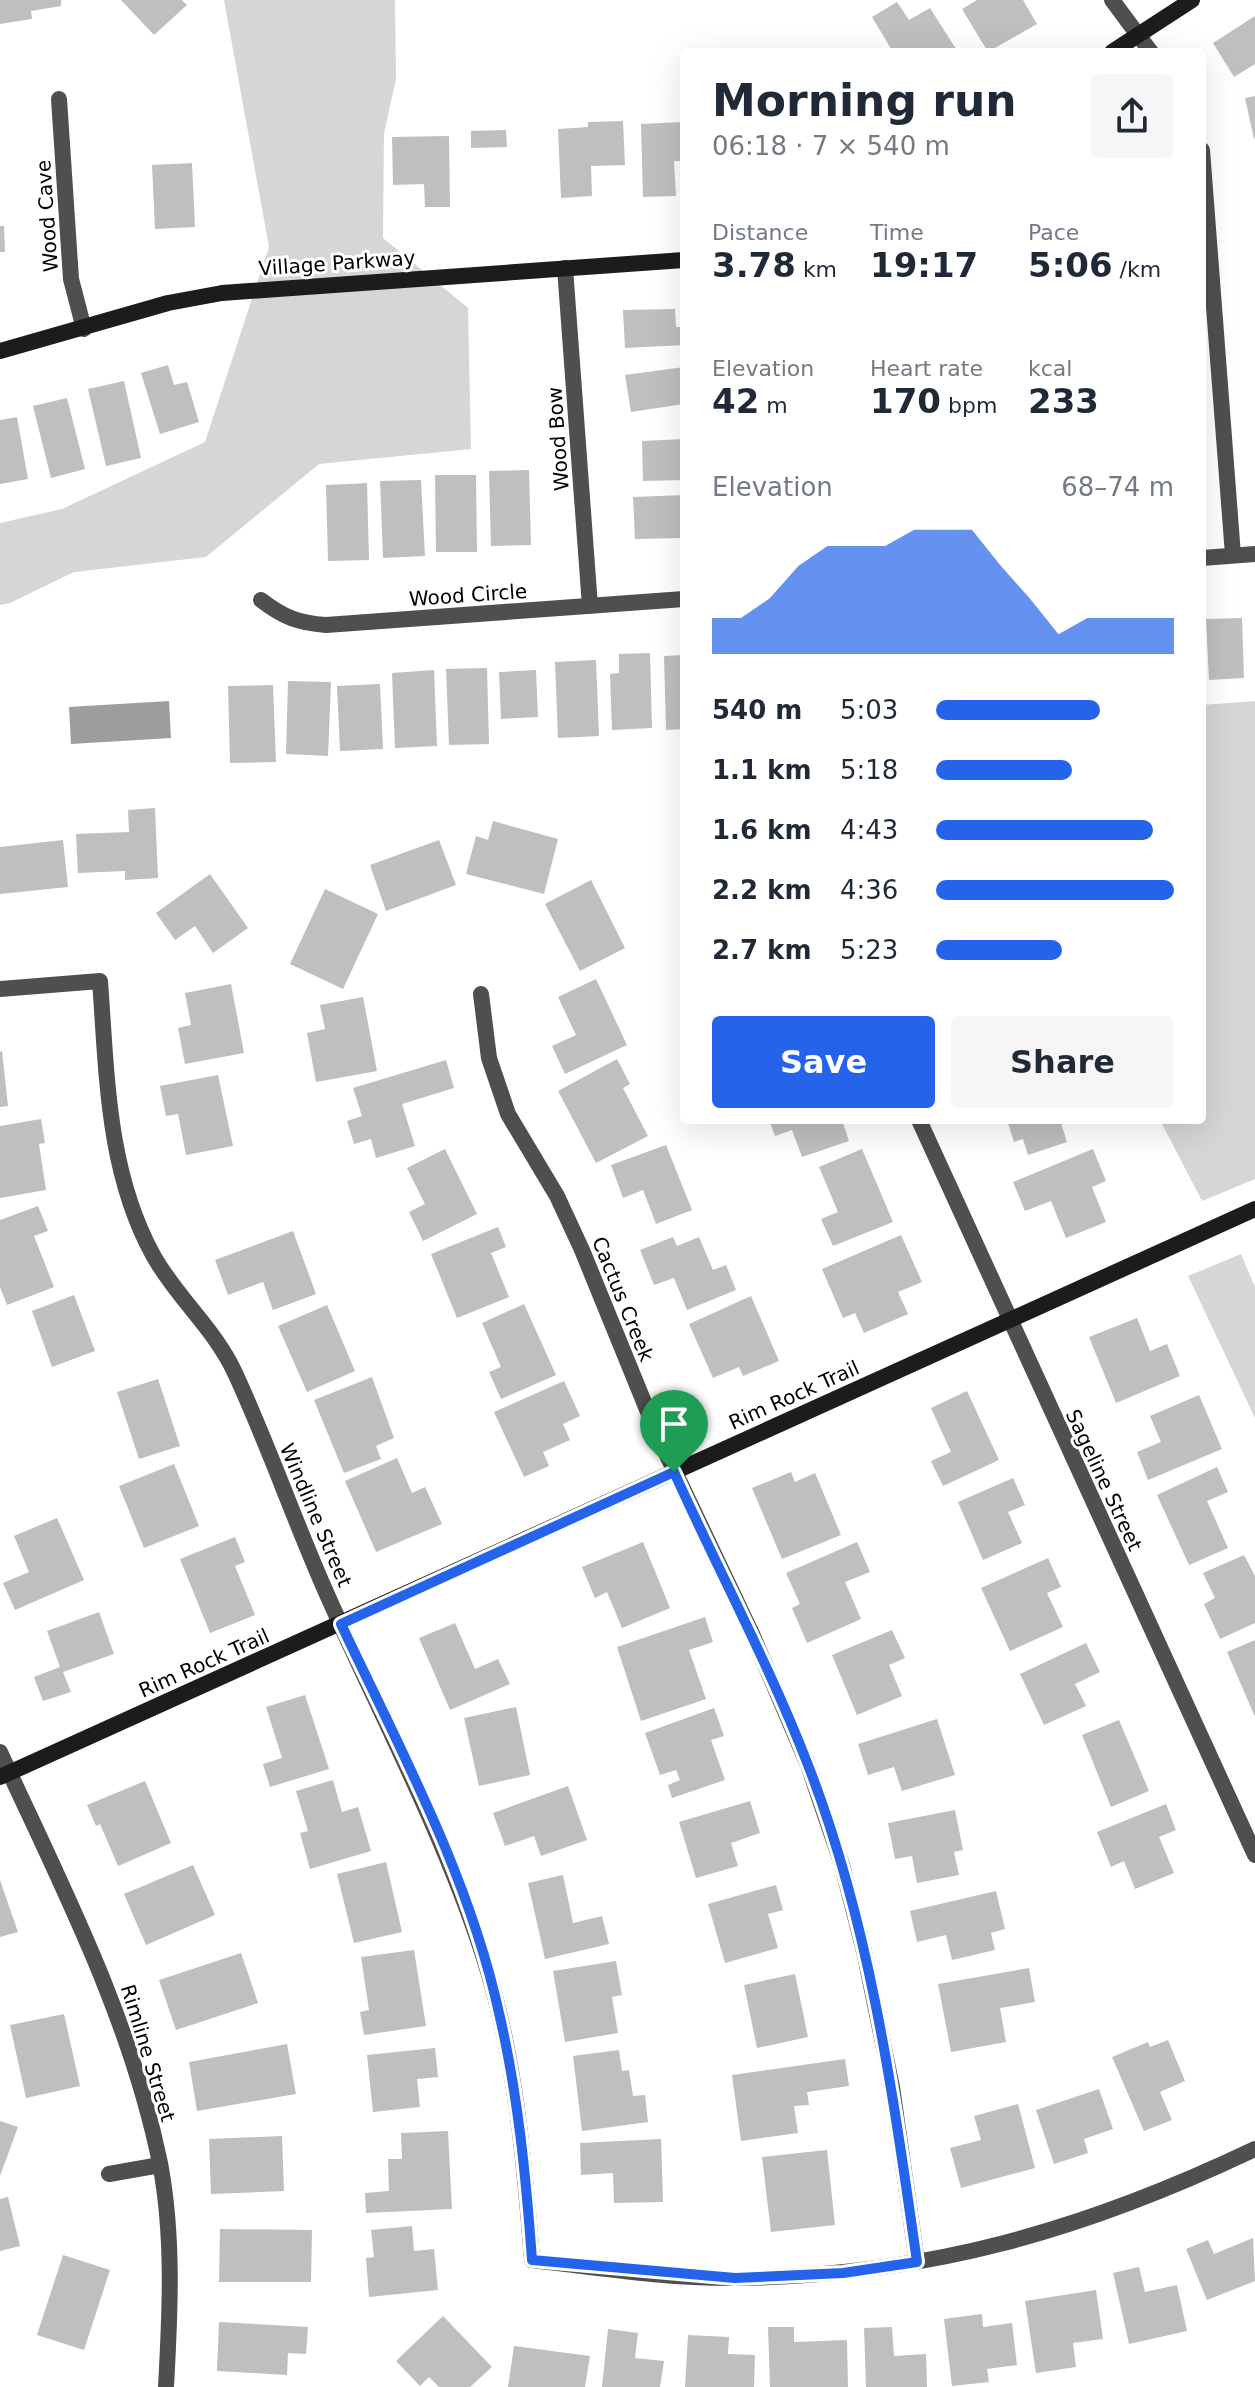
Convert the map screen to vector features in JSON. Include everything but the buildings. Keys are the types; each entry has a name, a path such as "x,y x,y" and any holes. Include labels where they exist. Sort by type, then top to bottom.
{"street":[{"path":"1112,0 1148,48"},
{"path":"1118,48 1192,0"},
{"name":"Wood Cave","path":"59,99 71,279 84,329"},
{"path":"1206,202 1233,555"},
{"name":"Village Parkway","path":"0,351 168,303 222,293 680,260"},
{"name":"Wood Bow","path":"565,268 590,606"},
{"path":"1206,558 1255,554"},
{"name":"Wood Circle","path":"261,600 298,623 326,625 680,599"},
{"name":"Windline Street","path":"0,989 100,981 111,1129 134,1215 154,1258 214,1336 234,1370 341,1624 446,1849 483,1956 499,2012 514,2092 525,2168 532,2260 735,2278 843,2273 917,2262"},
{"name":"Cactus Creek","path":"481,994 483,1029 497,1087 582,1250 674,1472 759,1649 808,1765 842,1865 864,1951 892,2087 917,2262"},
{"name":"Sageline Street","path":"921,1124 1255,1855"},
{"name":"Rim Rock Trail","path":"5,1775 1255,1209"},
{"name":"Rimline Street","path":"0,1752 5,1775 96,1959 124,2030 160,2165 170,2317 166,2387"},
{"path":"917,2262 983,2250 1076,2225 1171,2189 1255,2149"},
{"path":"109,2174 160,2165"}],"shaded area":[{"path":"224,0 395,0 396,79 384,133 383,238 468,308 471,449 319,464 206,557 74,572 0,605 0,523 62,509 205,442 269,247"},
{"path":"169,701 171,738 71,744 69,707"},
{"path":"1255,701 1255,1179 1202,1201 1162,1124 1206,1124 1206,705"},
{"path":"1241,1254 1255,1287 1255,1418 1188,1276"}],"route":[{"path":"674,1472 752,1634 808,1765 842,1865 864,1951 892,2087 917,2262 843,2273 735,2278 532,2260 525,2168 514,2092 499,2012 483,1956 446,1849 341,1624 674,1472"}]}
